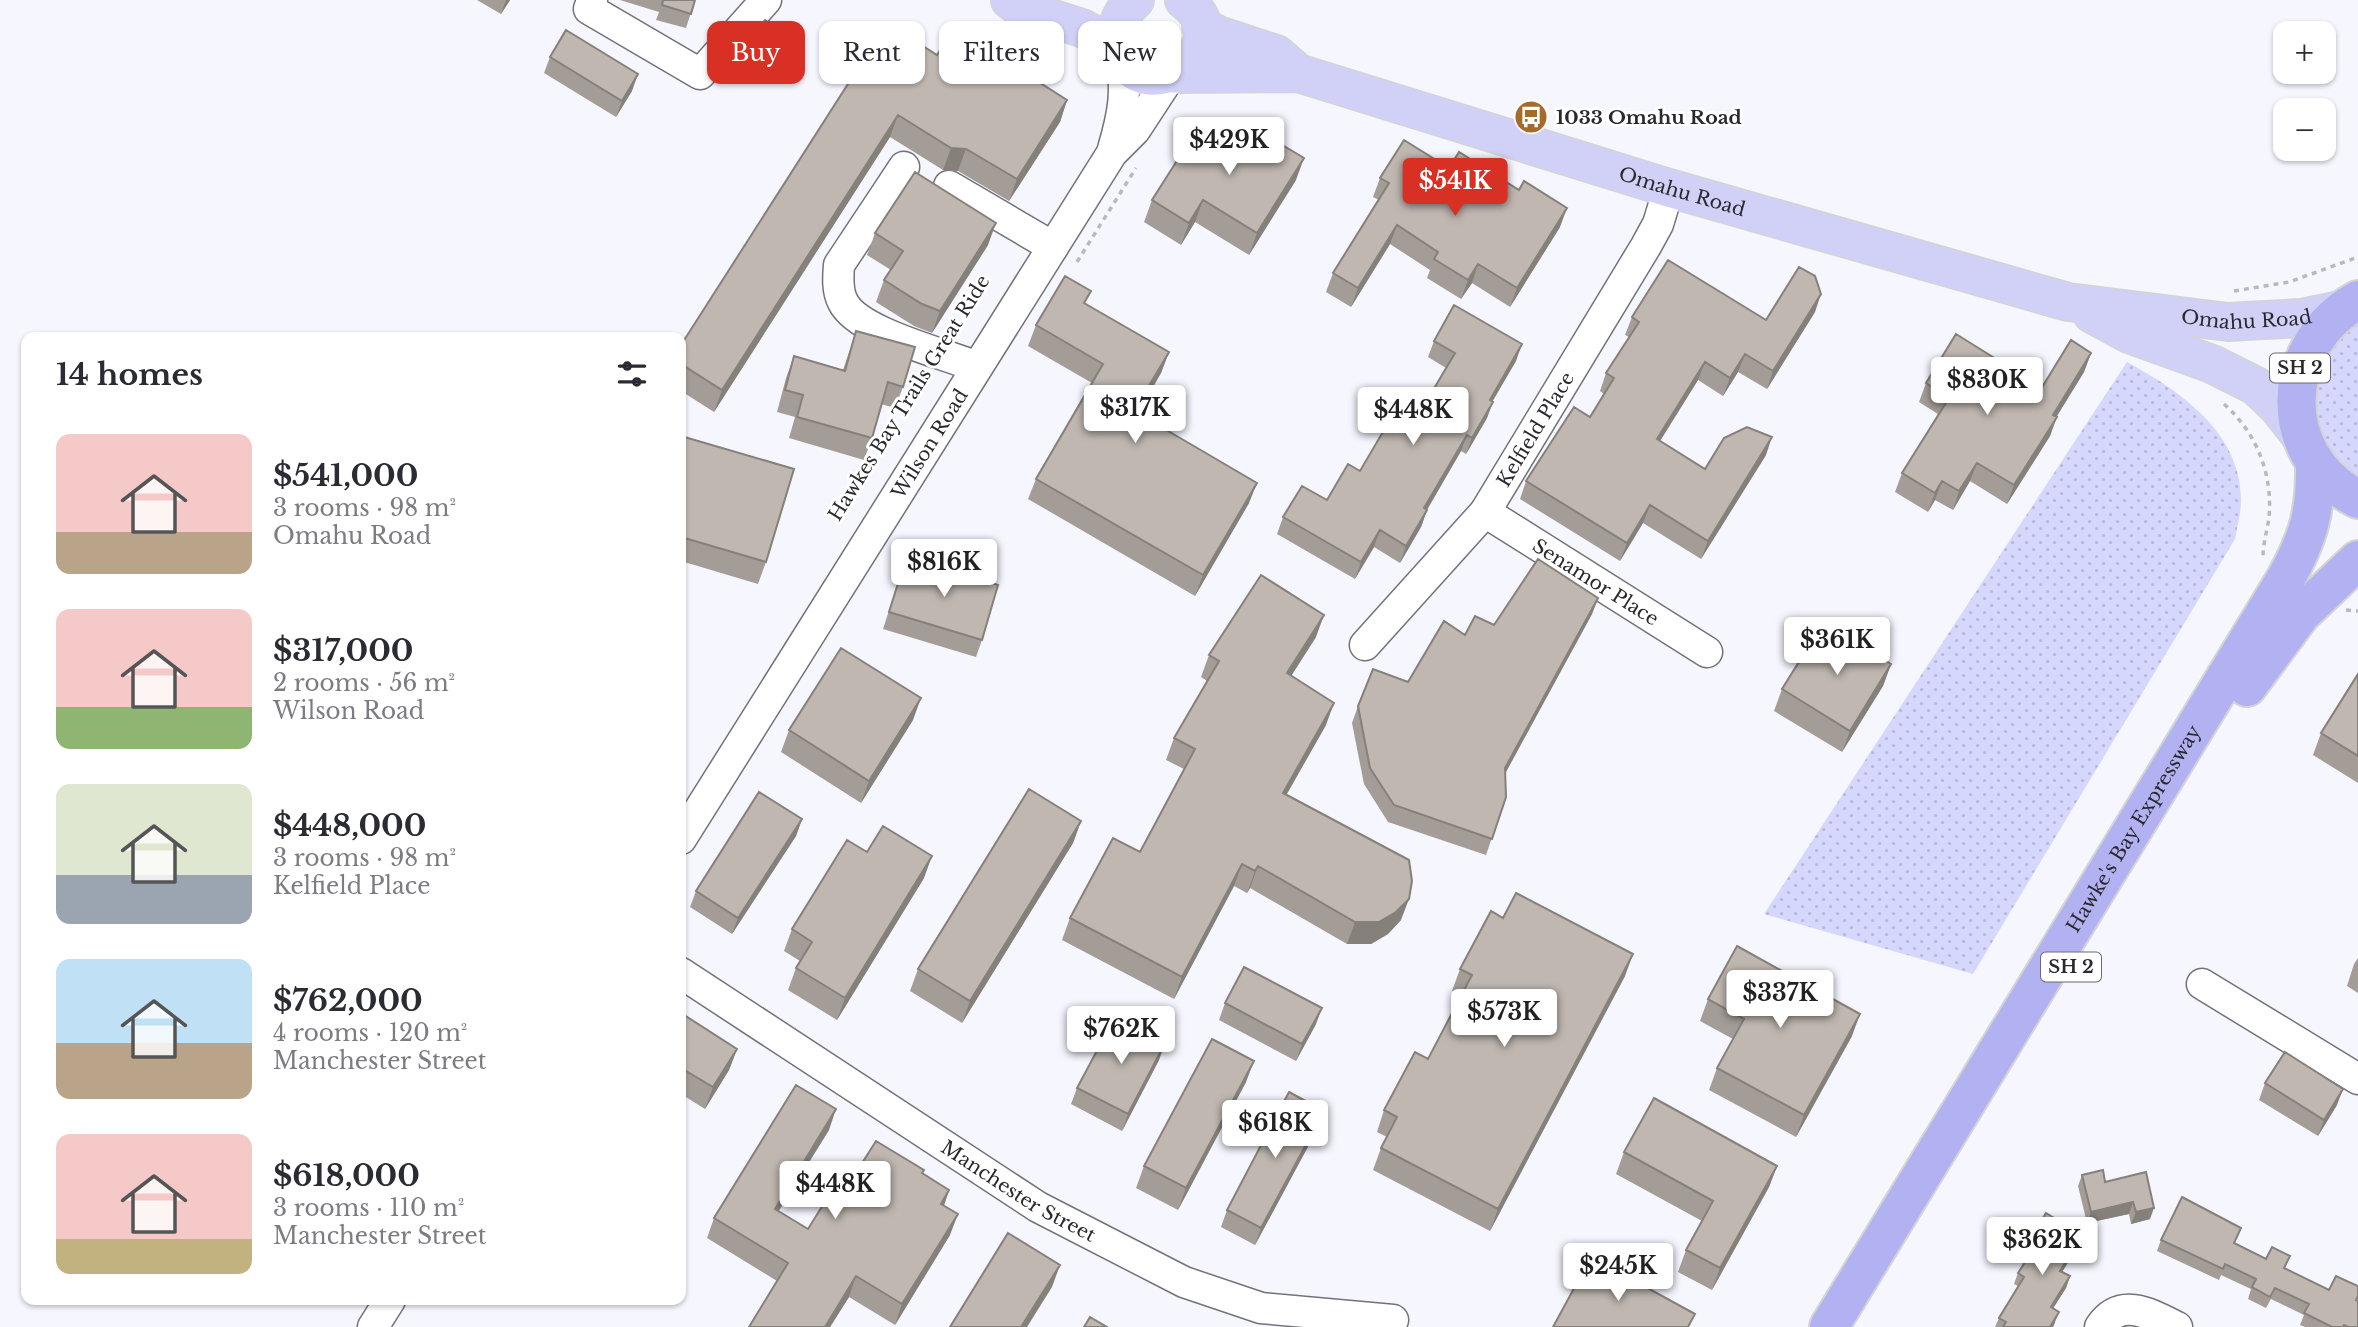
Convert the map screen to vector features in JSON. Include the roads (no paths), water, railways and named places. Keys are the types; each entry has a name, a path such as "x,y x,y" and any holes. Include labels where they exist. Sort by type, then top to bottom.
{"highway":[{"name":"SH 2","path":"2309,450 2295,393 2299,372 2313,340 2349,305"},
{"path":"2309,450 2345,493 2358,499"},
{"name":"Hawke's Bay Expressway","path":"1829,1327 2285,580 2308,534 2313,515 2309,450"},
{"name":"Hawke's Bay Expressway","path":"1852,1327 1994,1090 2250,682 2276,644 2325,589 2358,560"}],"main road":[{"path":"1010,0 1022,9 1078,27"},
{"path":"1119,21 1135,0"},
{"path":"1181,69 1193,61 1202,38 1192,7"},
{"name":"Omahu Road","path":"1192,7 1218,35 1276,54 1298,73"},
{"name":"Omahu Road","path":"1181,75 1298,73 1669,188 2068,302 2228,322 2289,319 2349,305"},
{"name":"Omahu Road","path":"2068,302 2129,334 2212,364 2256,386 2278,407 2309,450"}],"street":[{"path":"592,0 589,9 700,74 766,0"},
{"name":"Wilson Road","path":"1124,160 1126,84"},
{"name":"Wilson Road","path":"686,831 977,367 1062,258 1124,160 1135,130 1166,84"},
{"path":"904,167 839,265 838,284 843,302 859,321 879,331 977,367"},
{"path":"949,186 1062,258"},
{"name":"Kelfield Place","path":"1365,645 1485,512 1646,246 1658,224 1669,188"},
{"name":"Senamor Place","path":"1485,512 1707,652"},
{"name":"Manchester Street","path":"686,976 1038,1207 1184,1282 1261,1308 1393,1320"},
{"path":"2202,984 2358,1079"},
{"path":"373,1327 387,1305"},
{"path":"2100,1327 2111,1315 2122,1309 2137,1310 2177,1327"}],"place":[{"name":"1033 Omahu Road","path":"1531,117"}]}
